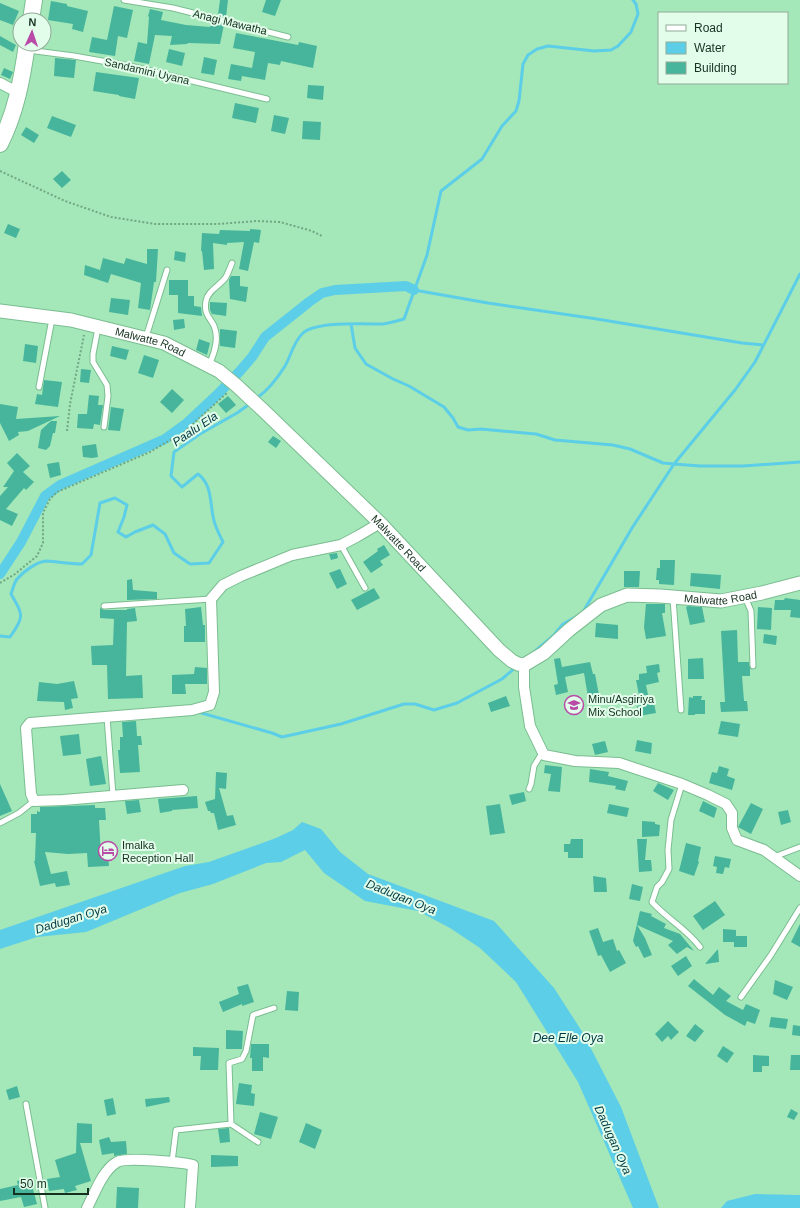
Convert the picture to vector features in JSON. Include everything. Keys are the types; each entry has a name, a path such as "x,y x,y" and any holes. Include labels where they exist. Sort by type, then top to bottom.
{"main road":[{"path":"32,12 34,0"},
{"path":"0,144 8,128 19,93 26,52"}],"street":[{"path":"0,83 19,93"},
{"name":"Malwatte Road","path":"0,311 92,325 146,338 164,343 219,371 236,385 380,523 499,650 518,664 524,665 544,653 569,630 602,605 627,595 721,601 800,584"},
{"path":"183,790 34,801 31,794 26,728 30,723 192,710 210,705 214,692 211,599 223,585 292,555 340,544 358,536 380,523"},
{"path":"524,665 524,687 530,726 544,755 575,762 619,763 682,784 708,795 726,804 732,813 732,828 737,840 764,850 800,876"},
{"path":"87,1208 107,1172 118,1161 135,1160 182,1162 193,1165 190,1208"}],"lane":[{"name":"Anagi Mawatha","path":"124,0 173,8 288,37"},
{"name":"Sandamini Uyana","path":"52,52 130,66 267,99"},
{"path":"209,366 217,338 215,327 206,312 206,300 212,290 225,278 232,263"},
{"path":"146,338 167,270"},
{"path":"38,387 52,318"},
{"path":"92,325 93,362 107,385 108,396 104,427"},
{"path":"340,544 364,588"},
{"path":"745,596 751,611 753,666"},
{"path":"673,597 681,710"},
{"path":"104,606 211,599"},
{"path":"107,717 113,795"},
{"path":"528,789 531,784 534,766 542,752"},
{"path":"682,784 671,820 668,850 669,869 662,882 656,887 652,902 661,913 692,936 700,947"},
{"path":"0,823 19,813 34,801"},
{"path":"774,857 800,847"},
{"path":"741,997 771,956 800,908"},
{"path":"231,1124 229,1063 242,1059 246,1051 253,1015 274,1008"},
{"path":"26,1104 45,1208"},
{"path":"172,1162 176,1130 231,1124 258,1142"}],"path":[{"path":"0,171 65,201 111,216 156,224 218,224 257,221 280,222 312,231 322,236"},
{"path":"67,431 70,404 92,325"},
{"path":"0,583 15,574 37,556 43,543 43,513 50,499 57,492 150,452 184,432 236,385"}],"water":[{"name":"Dee Elle Oya","path":"302,822 321,829 340,852 368,874 494,921 554,988 583,1033 621,1107 659,1208 633,1208 578,1082 516,982 480,948 450,928 418,911 365,901 324,873 305,850 281,862 266,863 213,884 180,893 86,932 37,937 0,949 0,930 185,866 209,862 276,838 293,830"},
{"path":"755,1194 800,1195 800,1208 721,1208 727,1201"}],"building":[{"path":"220,0 228,0 226,17 218,15"},
{"path":"266,0 281,0 275,16 262,12"},
{"path":"51,1 67,4 67,6 88,11 83,32 72,29 73,24 52,21 52,12 49,12"},
{"path":"0,3 19,11 12,12 12,25 0,20"},
{"path":"114,6 133,10 127,38 118,36 115,56 89,52 92,37 107,40"},
{"path":"150,9 163,12 161,20 186,25 210,27 217,26 217,23 224,25 220,44 188,43 170,45 172,36 155,35 149,64 134,61 138,42 147,44 148,16"},
{"path":"236,33 298,45 299,42 317,46 313,68 281,61 280,65 268,63 265,80 242,76 241,81 228,79 231,64 252,68 255,52 233,48"},
{"path":"0,36 12,43 12,51 0,45"},
{"path":"169,49 185,53 182,66 166,62"},
{"path":"204,57 217,60 214,75 201,73"},
{"path":"55,58 76,60 74,78 54,76"},
{"path":"4,68 13,72 10,79 1,75"},
{"path":"96,72 139,78 135,99 93,91"},
{"path":"308,85 324,86 323,100 307,98"},
{"path":"235,103 259,108 256,123 232,118"},
{"path":"274,115 289,118 285,134 271,131"},
{"path":"52,116 76,125 71,137 47,128"},
{"path":"303,121 321,122 320,140 302,139"},
{"path":"26,127 39,135 34,143 21,135"},
{"path":"62,171 71,180 62,188 53,179"},
{"path":"8,224 20,229 16,238 4,233"},
{"path":"250,229 261,230 259,243 254,242 248,271 239,269 244,242 227,243 227,245 213,243 214,269 204,270 201,251 202,233 219,234 220,230 250,231"},
{"path":"147,249 158,249 156,282 154,282 150,310 138,308 141,283 111,274 108,283 84,275 85,265 100,270 103,258 124,264 126,258 147,264"},
{"path":"175,251 186,253 185,262 174,260"},
{"path":"231,276 240,276 240,286 248,287 246,302 230,299 229,280"},
{"path":"169,280 188,280 188,296 194,296 194,306 201,307 202,316 178,313 178,295 169,295"},
{"path":"111,298 130,300 128,315 109,312"},
{"path":"210,302 227,303 226,316 212,314 210,310"},
{"path":"184,319 185,328 174,330 173,320"},
{"path":"220,329 237,331 235,348 220,346"},
{"path":"199,339 210,343 207,355 196,350"},
{"path":"25,344 38,346 36,363 23,361"},
{"path":"112,346 129,350 126,360 110,356"},
{"path":"144,355 159,360 153,378 138,373"},
{"path":"81,369 91,370 89,383 80,382"},
{"path":"44,380 62,382 58,407 35,404 37,394 42,395"},
{"path":"172,389 184,400 172,413 160,402"},
{"path":"89,395 99,396 98,405 103,405 100,425 94,424 93,429 77,428 78,414 87,414"},
{"path":"228,396 236,405 226,413 218,404"},
{"path":"0,404 18,407 16,419 60,416 28,431 18,432 19,435 9,441 0,423"},
{"path":"111,407 124,409 120,431 108,430"},
{"path":"51,421 57,421 55,433 53,433 50,446 46,450 38,448 41,430"},
{"path":"273,436 281,441 276,448 268,442"},
{"path":"96,444 98,457 83,457 82,446"},
{"path":"17,453 30,466 23,472 34,482 26,490 24,488 6,509 18,514 12,526 0,520 0,496 8,487 3,487 14,471 7,463"},
{"path":"59,462 61,475 50,478 47,464"},
{"path":"384,545 390,555 380,561 383,565 371,573 363,562 378,551 377,549"},
{"path":"337,553 338,558 331,560 329,554"},
{"path":"660,560 675,560 674,585 659,584 659,580 656,580 657,568 660,568"},
{"path":"340,569 347,584 337,589 329,573"},
{"path":"624,571 640,571 639,587 624,587"},
{"path":"691,573 721,575 720,589 690,586"},
{"path":"132,579 133,590 157,592 157,599 127,600 127,580"},
{"path":"374,588 380,598 357,610 351,600"},
{"path":"785,598 800,600 800,618 790,617 791,610 774,610 775,600 784,600"},
{"path":"646,604 665,604 665,613 662,613 666,636 646,639 644,627"},
{"path":"201,607 203,625 205,625 205,642 184,642 184,626 186,626 185,609"},
{"path":"686,607 702,607 705,622 690,625"},
{"path":"758,607 772,608 771,630 757,629"},
{"path":"100,608 104,610 127,610 135,608 137,621 127,622 126,676 142,675 143,698 108,699 107,665 92,665 91,646 113,645 114,619 100,618"},
{"path":"596,623 618,625 618,639 595,637"},
{"path":"737,630 738,662 749,662 750,668 750,676 742,676 744,701 747,701 748,711 721,712 720,702 725,702 721,631"},
{"path":"764,634 777,636 776,645 763,643"},
{"path":"560,658 562,667 590,662 593,674 595,674 599,695 588,697 584,673 565,677 568,692 556,695 554,685 558,684 554,659"},
{"path":"703,658 704,679 688,679 688,659"},
{"path":"659,664 660,672 657,673 659,682 646,685 650,704 654,703 656,713 639,716 637,706 641,705 636,680 639,680 639,674 647,673 646,666"},
{"path":"195,667 207,668 207,684 185,684 186,694 172,694 172,675 194,674"},
{"path":"74,681 78,698 71,699 73,708 65,710 64,702 37,701 39,682 57,684"},
{"path":"506,696 510,706 491,712 488,703"},
{"path":"693,696 702,696 701,700 705,700 705,714 688,715 689,697 693,698"},
{"path":"136,721 137,736 141,736 142,745 138,745 140,772 120,773 118,750 120,750 120,737 123,737 122,722"},
{"path":"721,721 740,724 738,737 718,734"},
{"path":"79,734 81,754 63,756 60,736"},
{"path":"637,740 652,743 651,754 635,751"},
{"path":"605,741 608,752 595,755 592,744"},
{"path":"101,756 106,784 90,786 86,759"},
{"path":"545,765 562,767 560,792 548,791 551,774 544,773"},
{"path":"719,766 729,769 727,776 735,779 732,790 709,783 712,772 717,773"},
{"path":"590,769 609,772 608,776 628,781 625,791 615,789 616,786 589,782"},
{"path":"216,772 227,773 226,789 219,788 227,816 233,815 236,825 218,830 214,813 208,811 205,802 215,799"},
{"path":"658,783 674,790 668,800 653,791"},
{"path":"0,784 12,811 0,816"},
{"path":"524,792 526,801 512,805 509,795"},
{"path":"197,796 198,808 172,810 160,813 158,799"},
{"path":"139,800 141,812 127,814 125,801"},
{"path":"703,801 717,808 714,818 699,811"},
{"path":"751,803 763,809 751,834 738,827"},
{"path":"500,804 505,833 490,835 486,806"},
{"path":"609,804 629,808 627,817 607,813"},
{"path":"95,805 95,808 105,808 106,820 99,820 101,856 108,856 109,866 88,867 87,853 68,854 45,852 51,874 67,871 70,885 56,887 55,883 40,886 34,861 36,833 31,833 31,814 37,814 37,811 40,812 40,807"},
{"path":"788,810 791,822 781,825 778,812"},
{"path":"642,821 655,822 655,824 660,825 659,836 642,837"},
{"path":"571,839 583,839 583,858 568,858 568,852 564,852 564,844 570,844"},
{"path":"637,839 647,839 645,860 651,860 652,871 639,872"},
{"path":"686,843 701,847 699,862 694,876 679,871"},
{"path":"715,856 731,859 729,868 725,867 723,874 716,873 717,867 713,866"},
{"path":"593,876 606,878 607,892 594,892"},
{"path":"632,884 643,887 640,901 629,899"},
{"path":"715,901 725,915 703,930 693,916"},
{"path":"640,911 652,914 651,916 666,924 664,928 680,934 694,951 687,947 677,954 668,945 673,941 637,925 645,938 652,955 644,958 638,946 636,947 633,941"},
{"path":"800,924 800,947 791,942"},
{"path":"598,928 603,942 613,939 617,951 619,950 626,963 610,972 601,955 598,956 589,931"},
{"path":"723,929 736,930 736,936 747,936 747,947 734,947 734,942 723,942"},
{"path":"718,949 719,962 705,964"},
{"path":"686,956 692,966 678,976 671,966"},
{"path":"694,979 713,995 719,987 731,996 726,1001 743,1010 746,1004 760,1010 755,1024 747,1021 745,1026 725,1015 688,986"},
{"path":"775,980 793,987 787,1000 773,994"},
{"path":"248,984 254,1002 242,1006 242,1004 223,1012 219,1002 239,994 237,987"},
{"path":"287,991 299,992 298,1011 285,1010"},
{"path":"771,1017 788,1019 786,1029 769,1027"},
{"path":"668,1021 679,1032 671,1040 668,1036 662,1042 655,1034"},
{"path":"695,1024 704,1031 695,1042 686,1036"},
{"path":"793,1025 800,1026 800,1036 792,1035"},
{"path":"226,1030 243,1031 242,1049 226,1049"},
{"path":"251,1044 269,1044 269,1058 263,1057 263,1071 252,1071 252,1058 250,1058"},
{"path":"723,1046 734,1053 727,1063 717,1056"},
{"path":"193,1047 219,1048 218,1070 200,1070 201,1056 193,1056"},
{"path":"753,1055 769,1056 769,1066 762,1066 762,1072 753,1072"},
{"path":"791,1055 800,1055 800,1070 790,1070"},
{"path":"239,1083 252,1085 251,1093 255,1094 254,1106 236,1104"},
{"path":"17,1086 20,1097 9,1100 6,1090"},
{"path":"169,1097 170,1102 146,1107 145,1099"},
{"path":"113,1098 116,1114 107,1116 104,1100"},
{"path":"791,1109 798,1113 794,1120 787,1117"},
{"path":"260,1112 278,1117 271,1139 254,1134"},
{"path":"77,1123 92,1124 92,1143 80,1143 91,1181 75,1186 77,1190 65,1193 64,1189 49,1191 47,1179 60,1177 55,1160 76,1153"},
{"path":"306,1123 322,1130 315,1149 299,1142"},
{"path":"229,1128 230,1142 220,1143 218,1129"},
{"path":"109,1137 111,1142 126,1141 127,1154 114,1156 114,1153 102,1155 99,1140"},
{"path":"211,1155 238,1156 238,1166 211,1167"},
{"path":"30,1178 37,1204 24,1207 21,1197 0,1201 0,1189 18,1185 17,1181"},
{"path":"117,1187 139,1188 138,1208 116,1208"}],"waterway":[{"path":"257,398 276,380 285,366 296,341 308,330 328,325 383,324 404,319 427,255 441,191 482,159 502,126 516,111 519,101 523,64 528,55 537,49 548,46 594,51 611,50 618,46 631,32 638,14 636,4 633,0"},
{"path":"583,612 632,528 674,464 735,390 755,362 800,274"},
{"path":"0,574 21,542 45,496 60,485 165,439 187,423 240,371 252,357 265,337 322,293 335,290 406,286 414,290"},
{"path":"414,290 488,303 763,345"},
{"path":"351,324 355,348 366,364 409,386 444,407 458,427 468,430 481,429 536,434 555,440 613,445 630,449 663,463 700,466 743,466 800,462"},
{"name":"Paalu Ela","path":"0,636 10,637 20,620 20,611 11,594 14,584 23,573 30,567 43,561 82,564 91,555 100,503 115,498 127,505 118,532 126,537 153,525 165,534 174,553 190,564 209,563 223,542 213,517 207,484 198,474 182,487 171,476 174,452 200,434 237,413 251,403"},
{"path":"534,652 553,636 563,624 579,615"},
{"path":"198,712 282,737 341,724 404,704 415,704 434,710 457,703 502,679 516,667"}],"place":[{"name":"Minu/Asgiriya Mix School","path":"574,705"},
{"name":"Imalka Reception Hall","path":"108,851"}],"water label":[{"name":"Dadugan Oya","path":"401,897"},
{"name":"Dadugan Oya","path":"71,919"},
{"name":"Dadugan Oya","path":"613,1140"}]}
